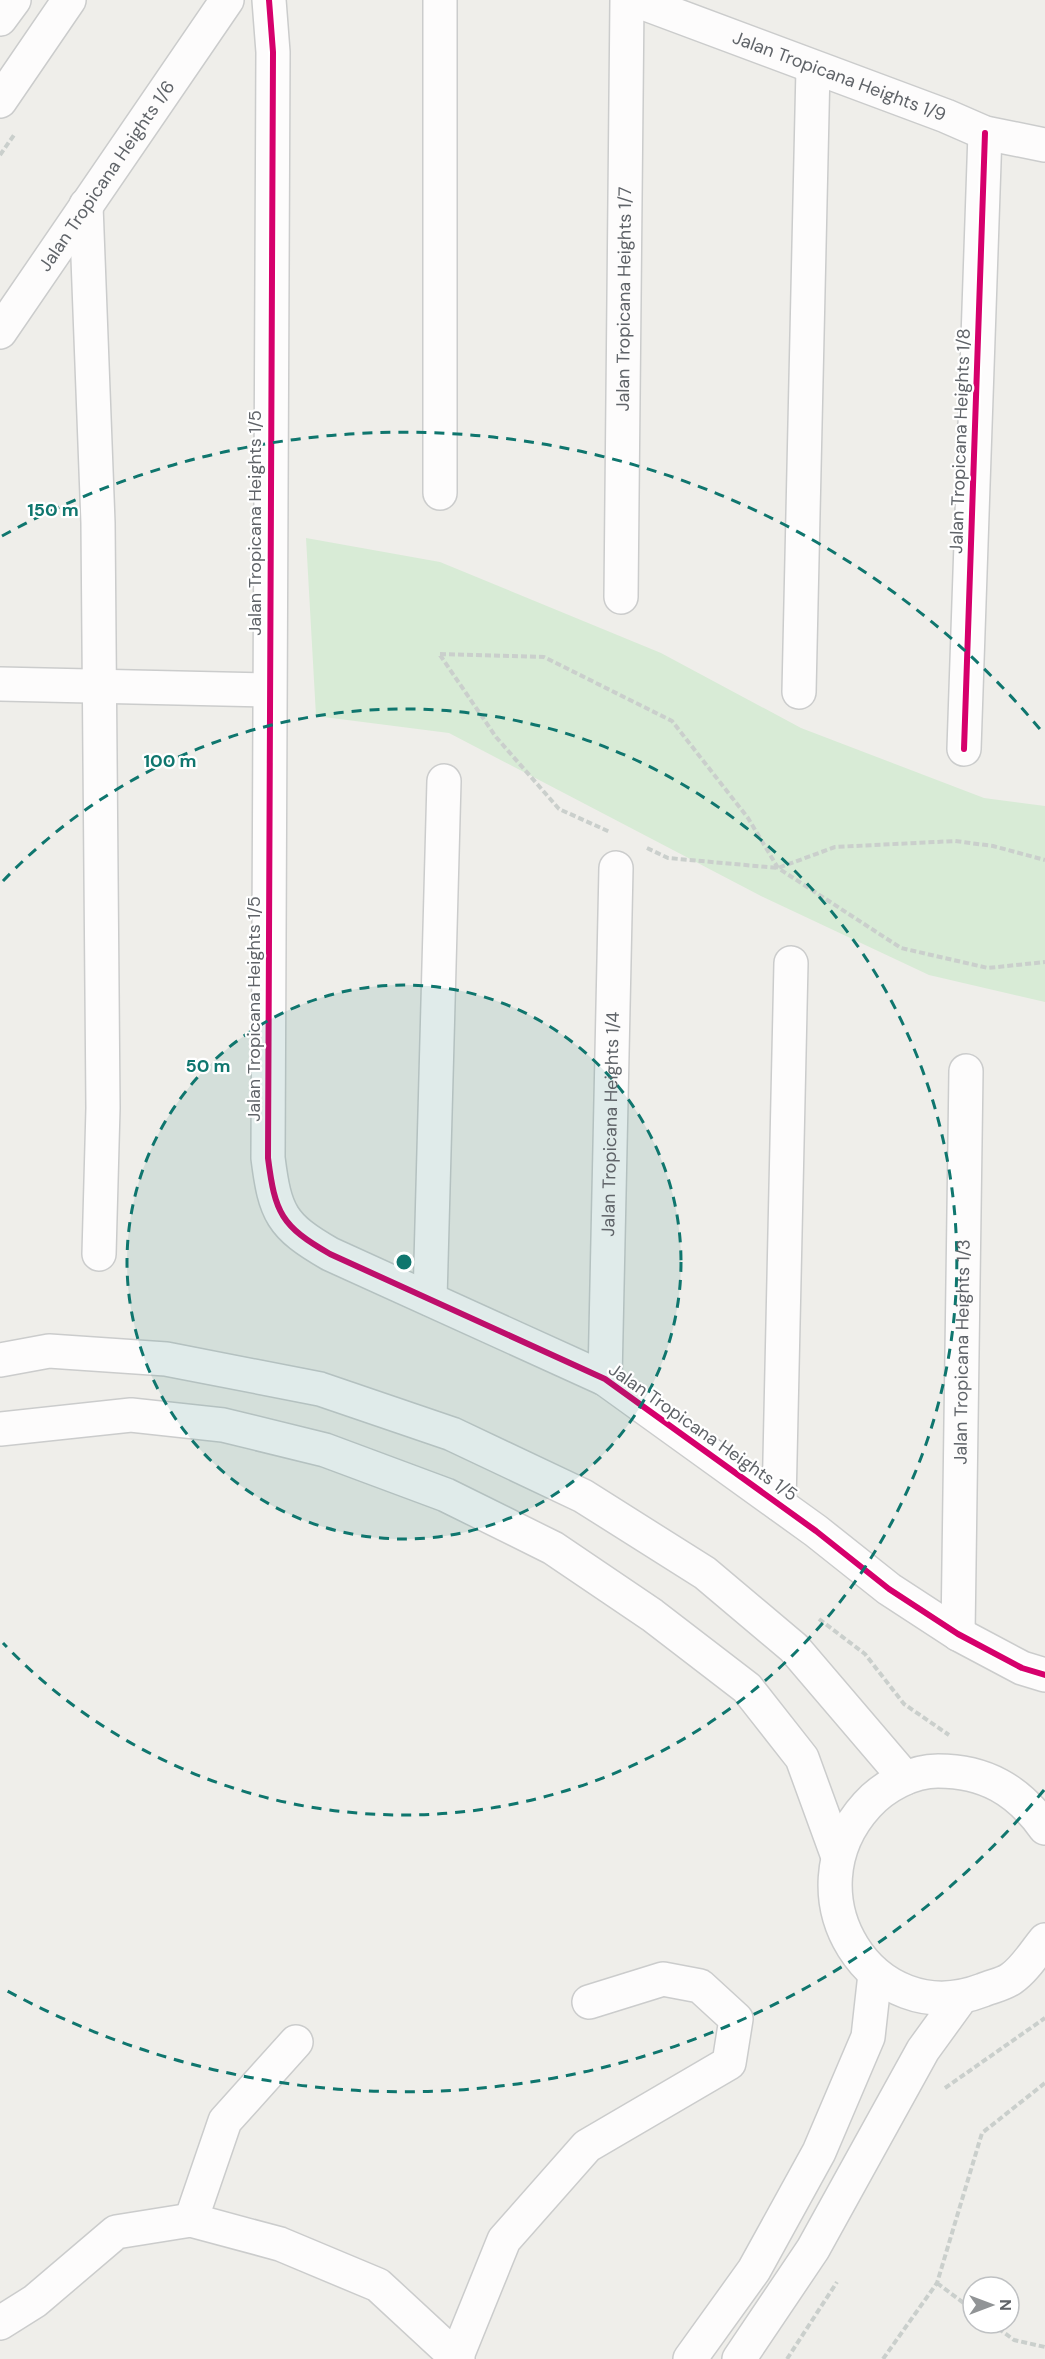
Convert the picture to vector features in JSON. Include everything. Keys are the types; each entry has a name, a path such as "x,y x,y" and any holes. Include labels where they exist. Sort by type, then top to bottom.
{"street":[{"path":"0,19 14,0"},
{"path":"0,102 69,0"},
{"name":"Jalan Tropicana Heights 1/5","path":"270,0 273,52 268,1158 272,1191 284,1218 299,1236 605,1379 779,1504 889,1589 958,1634 1022,1668 1045,1675"},
{"path":"440,0 440,493"},
{"name":"Jalan Tropicana Heights 1/7","path":"621,597 627,0"},
{"name":"Jalan Tropicana Heights 1/9","path":"635,0 946,116 985,134 1045,145"},
{"path":"219,10 247,12 273,52"},
{"name":"Jalan Tropicana Heights 1/6","path":"0,332 219,10"},
{"path":"799,692 813,68"},
{"name":"Jalan Tropicana Heights 1/8","path":"964,749 985,134"},
{"path":"86,205 98,523 103,1108 99,1254"},
{"path":"0,684 269,690"},
{"path":"430,1299 444,781"},
{"name":"Jalan Tropicana Heights 1/4","path":"605,1379 616,868"},
{"path":"779,1504 791,963"},
{"name":"Jalan Tropicana Heights 1/3","path":"958,1634 966,1071"},
{"path":"0,1360 49,1351 166,1359 320,1389 452,1434 583,1496 705,1574 794,1648 905,1778"},
{"path":"0,1429 131,1415 223,1425 325,1450 446,1495 553,1548 652,1615 747,1688 802,1758 837,1854"},
{"path":"1045,1828 1031,1808 1010,1790 986,1777 959,1771 932,1771 905,1778 875,1796 851,1822 837,1854 833,1898 847,1940 875,1974 915,1995 960,1998 1012,1978 1045,1940"},
{"path":"690,2359 754,2270 819,2152 868,2037 875,1974"},
{"path":"0,2323 35,2301 116,2232 191,2220 280,2244 378,2284 457,2357 504,2240 587,2145 729,2063 736,2019 700,1986 663,1979 589,2002"},
{"path":"739,2359 813,2249 923,2050 960,1998"},
{"path":"191,2220 225,2121 296,2042"}],"path":[{"path":"618,836 559,809 496,738 440,654 544,657 672,722 748,818 778,868 901,948 988,968 1045,962"},
{"path":"638,845 668,858 778,868 835,847 955,842 993,846 1045,860"},
{"path":"936,2094 1045,2018"},
{"path":"883,2359 937,2283 963,2205 982,2133 1045,2082"},
{"path":"787,2359 840,2276"},
{"path":"937,2283 961,2301"},
{"path":"1007,2335 1014,2340 1045,2346"}],"green space":[{"path":"306,538 440,562 661,653 801,728 984,798 1045,806 1045,1002 929,975 761,896 449,733 316,716"}],"cycle path":[{"path":"269,0 273,52 268,1158 274,1192 283,1216 301,1235 330,1254 605,1379 816,1531 889,1589 958,1634 1022,1668 1045,1675"},
{"path":"964,749 985,133"}]}
